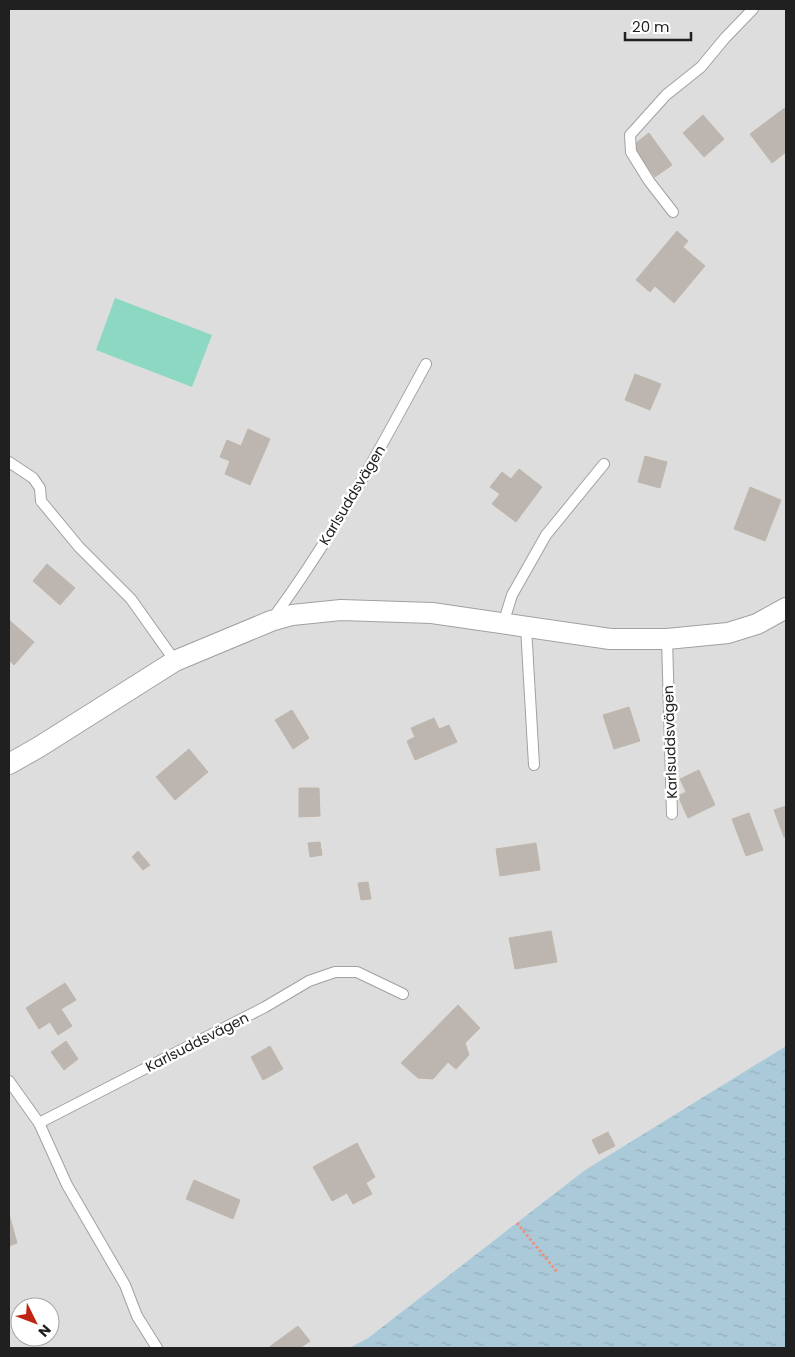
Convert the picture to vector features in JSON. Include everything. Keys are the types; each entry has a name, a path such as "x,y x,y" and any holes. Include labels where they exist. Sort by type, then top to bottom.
{"street":[{"name":"Karlsuddsvägen","path":"9,764 39,748 175,661 270,621 292,615 341,610 432,614 610,639 667,639 728,633 757,624 786,608"}],"lane":[{"path":"673,212 649,181 631,152 630,135 666,96 701,67 725,38 754,9"},
{"name":"Karlsuddsvägen","path":"270,621 303,578 376,458 426,364"},
{"path":"9,462 33,478 40,488 41,501 79,547 131,599 175,661"},
{"path":"503,624 512,595 546,535 604,464"},
{"path":"526,628 534,765"},
{"name":"Karlsuddsvägen","path":"667,639 672,814"},
{"name":"Karlsuddsvägen","path":"39,1123 264,1007 309,981 335,972 357,972 403,994"},
{"path":"9,1081 39,1123 67,1186 125,1286 137,1316 157,1348"}],"path":[{"path":"517,1223 558,1273"}],"shaded area":[{"path":"9,9 786,9 786,1046 585,1170 368,1338 349,1348 9,1348"}],"green space":[{"path":"115,298 212,335 192,387 96,350"}],"water":[{"path":"786,1046 786,1348 349,1348 368,1338 585,1170"}],"building":[{"path":"786,107 786,152 772,163 750,134"},
{"path":"703,115 724,139 704,157 683,133"},
{"path":"649,133 672,165 655,177 632,146"},
{"path":"677,231 688,241 683,247 705,266 674,303 655,286 650,292 636,280"},
{"path":"635,374 661,384 650,410 625,400"},
{"path":"248,429 270,439 250,485 225,474 230,461 220,457 227,440 241,446"},
{"path":"645,456 667,462 660,488 638,482"},
{"path":"519,469 542,487 516,522 492,504 500,494 490,487 502,472 511,479"},
{"path":"750,487 781,500 765,541 734,529"},
{"path":"47,564 75,588 60,605 33,581"},
{"path":"9,620 34,642 14,665 9,660"},
{"path":"629,707 640,741 614,749 603,715"},
{"path":"292,710 309,738 293,749 275,720"},
{"path":"434,718 439,729 449,725 457,742 415,760 407,741 415,737 411,728"},
{"path":"189,749 208,772 175,800 156,777"},
{"path":"699,770 715,805 688,818 678,796 686,792 680,779"},
{"path":"299,788 319,788 320,816 299,817"},
{"path":"786,806 786,836 784,837 774,810"},
{"path":"749,813 763,850 746,856 732,819"},
{"path":"320,842 322,855 310,857 308,843"},
{"path":"536,843 540,870 500,876 496,849"},
{"path":"138,851 150,865 143,870 132,857"},
{"path":"368,882 371,899 361,900 358,883"},
{"path":"551,931 557,962 515,969 509,938"},
{"path":"65,983 76,1000 61,1009 72,1026 58,1035 50,1022 39,1029 26,1008"},
{"path":"458,1005 480,1028 465,1043 469,1055 456,1069 448,1062 433,1079 418,1078 401,1063"},
{"path":"66,1041 78,1059 64,1070 51,1052"},
{"path":"270,1046 283,1069 263,1080 251,1057"},
{"path":"608,1132 615,1146 599,1154 592,1140"},
{"path":"357,1143 375,1177 366,1183 372,1194 353,1204 347,1193 332,1201 313,1167"},
{"path":"194,1180 240,1200 233,1219 186,1199"},
{"path":"9,1214 17,1243 9,1246"},
{"path":"298,1326 310,1341 300,1348 268,1348"}]}
